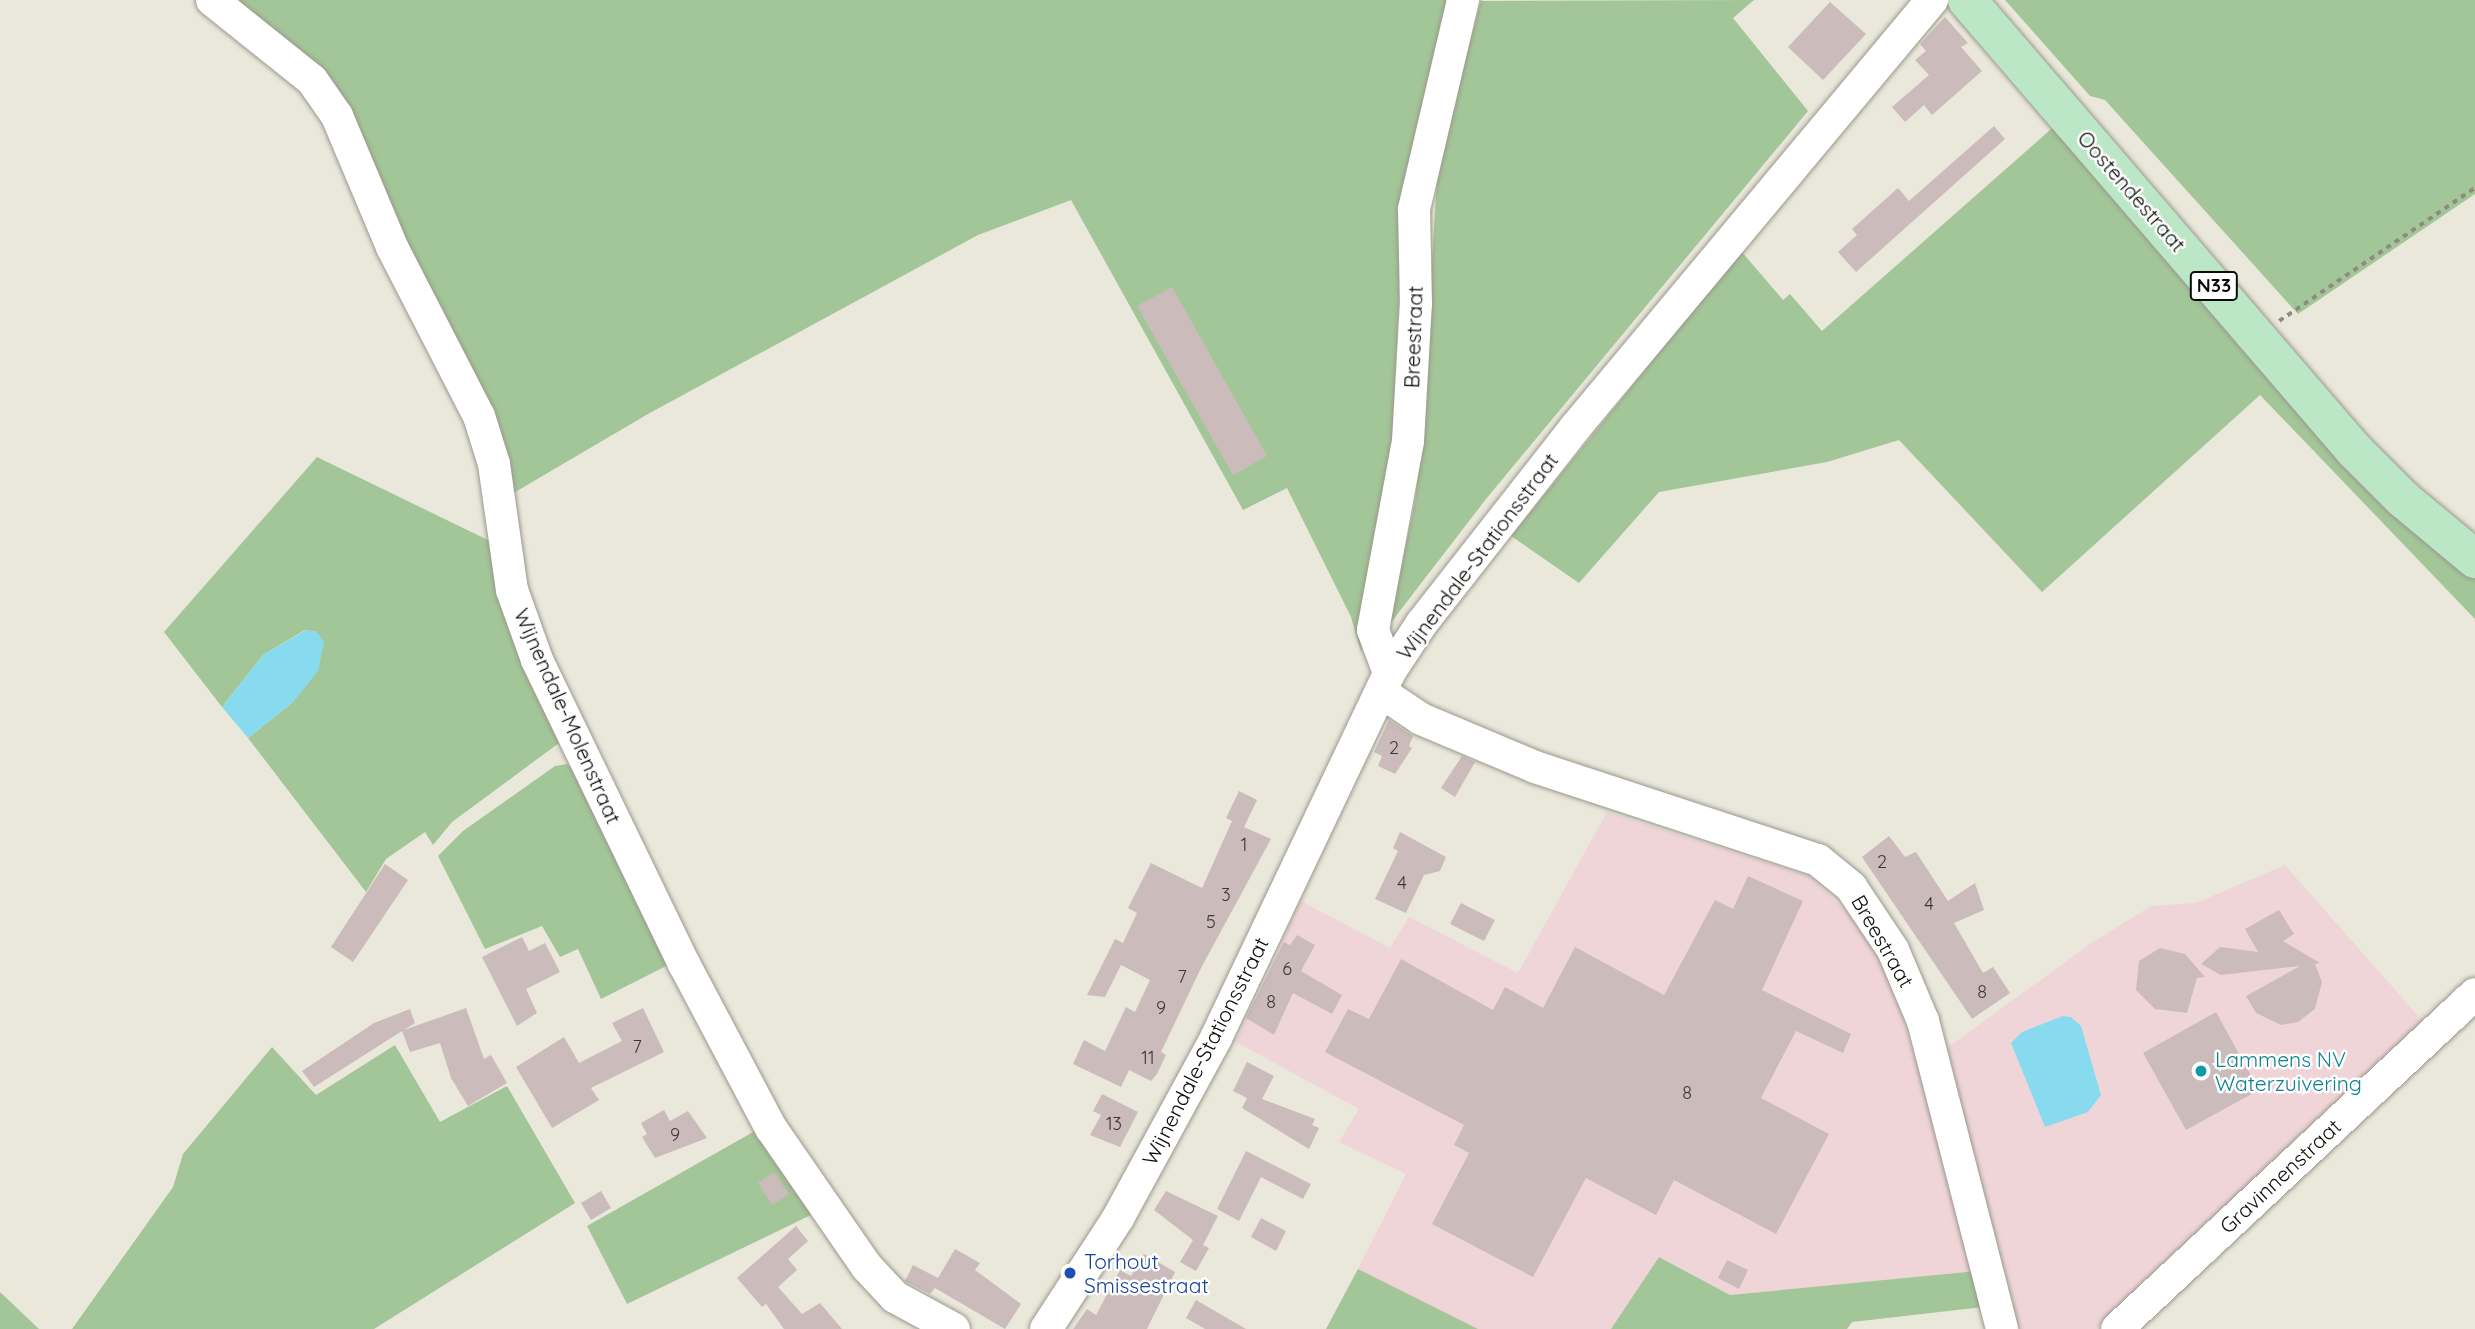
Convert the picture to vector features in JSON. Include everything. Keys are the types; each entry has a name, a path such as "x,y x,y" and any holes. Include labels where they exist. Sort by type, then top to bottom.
{"main road":[{"name":"Oostendestraat","path":"1967,0 2364,460 2475,559"}],"street":[{"name":"Wijnendale-Molenstraat","path":"212,0 304,73 337,116 392,247 479,416 494,464 512,590 537,660 684,964 771,1128 877,1277 895,1297 954,1329"},
{"name":"Breestraat","path":"1463,0 1414,209 1416,304 1408,441 1373,630 1385,682 1421,719 1535,767 1818,860 1851,887 1893,950 1923,1021 2002,1329"},
{"name":"Wijnendale-Stationsstraat","path":"1046,1329 1118,1218 1216,1038 1385,682 1491,532 1932,0"},
{"name":"Gravinnenstraat","path":"2117,1329 2475,994"}],"path":[{"path":"2259,338 2291,311 2475,188"}],"shaded area":[{"path":"1607,812 1811,877 1860,926 1893,985 1977,1271 1730,1295 1660,1257 1611,1329 1478,1329 1358,1269 1406,1174 1339,1142 1359,1109 1236,1042 1301,901 1390,948 1409,917 1518,973"},
{"path":"2285,865 2426,1025 2096,1329 2009,1329 1940,1053 2090,944 2151,906 2196,903"}],"green space":[{"path":"238,0 1452,0 1400,268 1393,440 1361,652 1351,617 1287,488 1243,510 1071,200 978,235 648,414 505,498 495,412 395,218 305,57"},
{"path":"1754,0 1733,18 1808,111 1486,499 1389,625 1415,502 1421,445 1438,162 1481,1"},
{"path":"2005,0 2475,0 2475,194 2298,314 2105,100 2090,96"},
{"path":"2058,123 2475,576 2475,619 2260,395 2042,592 1899,440 1827,462 1659,492 1579,583 1511,536 1741,251 1783,300 1790,294 1822,331"},
{"path":"317,457 494,543 562,729 559,743 452,822 433,845 425,832 386,859 366,892 248,738 293,702 317,632 305,630 263,655 222,707 164,632"},
{"path":"567,764 575,771 674,962 601,999 578,949 560,957 542,926 485,949 438,856 463,831 555,766"},
{"path":"395,1045 440,1122 507,1086 575,1203 374,1329 72,1329 173,1187 183,1154 272,1047 316,1095"},
{"path":"762,1127 817,1212 627,1304 587,1226"},
{"path":"1659,1257 1730,1295 1977,1271 1983,1307 1852,1322 1847,1329 1611,1329"},
{"path":"1358,1269 1478,1329 1326,1329"},
{"path":"0,1292 39,1329 0,1329"}],"water":[{"path":"306,630 317,632 324,642 318,671 293,702 248,738 222,707 263,655"},
{"path":"2063,1016 2071,1017 2081,1026 2101,1095 2088,1112 2045,1127 2011,1043 2022,1032"}],"building":[{"path":"1830,2 1866,34 1823,80 1788,47"},
{"path":"1945,17 1968,43 1961,47 1982,71 1932,115 1924,105 1905,122 1892,107 1929,75 1915,60 1926,51 1920,44"},
{"path":"1994,126 2005,139 1856,272 1838,252 1857,235 1852,229 1898,188 1909,201"},
{"path":"1172,287 1267,456 1233,475 1137,306"},
{"path":"1389,720 1413,736 1409,746 1412,748 1395,774 1378,766 1382,756 1374,752"},
{"path":"1462,756 1475,762 1455,797 1441,788"},
{"path":"1239,791 1257,800 1244,827 1271,839 1201,968 1161,1052 1166,1055 1157,1074 1151,1081 1129,1070 1121,1087 1073,1064 1084,1040 1105,1051 1126,1007 1135,1012 1150,980 1121,965 1105,997 1087,995 1115,939 1123,943 1137,913 1128,908 1151,863 1202,888 1232,821 1226,818"},
{"path":"1400,832 1446,857 1440,871 1424,875 1406,913 1375,899 1398,851 1393,848"},
{"path":"1889,836 1905,857 1916,852 1948,901 1975,883 1984,910 1954,923 1983,973 1993,967 2010,993 1972,1019 1862,857"},
{"path":"385,864 408,880 353,962 331,947"},
{"path":"1748,876 1803,901 1762,990 1851,1034 1843,1053 1796,1031 1761,1098 1829,1134 1776,1234 1674,1180 1656,1215 1586,1178 1533,1277 1432,1224 1469,1153 1454,1145 1464,1125 1325,1052 1348,1009 1369,1019 1401,959 1493,1010 1505,987 1543,1008 1575,947 1664,995 1715,900 1733,909"},
{"path":"1461,903 1495,920 1484,941 1450,924"},
{"path":"2279,910 2294,934 2283,941 2320,963 2315,964 2322,982 2315,1009 2298,1022 2281,1025 2256,1013 2246,996 2300,966 2221,975 2201,964 2220,947 2258,952 2245,929"},
{"path":"1297,935 1315,945 1301,971 1342,995 1332,1014 1293,993 1274,1035 1246,1018 1284,942 1290,945"},
{"path":"522,937 529,951 545,943 560,972 526,989 537,1013 517,1026 482,957"},
{"path":"2160,948 2185,954 2205,977 2197,978 2187,1013 2155,1009 2136,990 2139,961"},
{"path":"466,1008 484,1059 491,1055 507,1083 468,1106 451,1078 440,1043 410,1052 402,1031 314,1087 302,1071 374,1023 410,1009 415,1023 404,1030"},
{"path":"643,1008 664,1052 591,1088 599,1100 552,1128 516,1067 564,1037 579,1063 622,1041 612,1023"},
{"name":"Lammens NV Waterzuivering","path":"2216,1012 2259,1090 2186,1130 2143,1053"},
{"path":"1247,1062 1274,1076 1262,1099 1315,1119 1312,1125 1319,1128 1309,1149 1242,1108 1247,1098 1233,1091"},
{"path":"1102,1094 1138,1112 1120,1147 1090,1135 1101,1115 1093,1111"},
{"path":"664,1110 670,1121 688,1111 707,1138 655,1158 642,1137 647,1134 641,1123"},
{"path":"1246,1151 1311,1184 1303,1199 1261,1177 1239,1221 1217,1209"},
{"path":"774,1172 789,1194 772,1205 758,1183"},
{"path":"601,1191 611,1208 591,1220 581,1203"},
{"path":"1166,1191 1218,1216 1203,1245 1209,1248 1196,1271 1180,1262 1193,1240 1154,1210"},
{"path":"1261,1218 1286,1231 1276,1251 1251,1237"},
{"path":"796,1226 808,1241 788,1259 797,1270 778,1287 802,1314 820,1303 842,1329 784,1329 766,1304 762,1307 737,1278"},
{"path":"955,1249 980,1263 975,1270 1021,1304 1005,1329 935,1288 930,1294 905,1281 913,1265 938,1278"},
{"path":"1144,1254 1175,1272 1147,1329 1073,1329 1087,1309 1096,1315 1120,1270 1131,1276"},
{"path":"1727,1260 1748,1270 1739,1289 1718,1278"},
{"path":"1196,1300 1246,1329 1205,1329 1186,1318"}],"place":[{"name":"Lammens NV Waterzuivering","path":"2201,1071"},
{"name":"Torhout Smissestraat","path":"1070,1273"}]}
